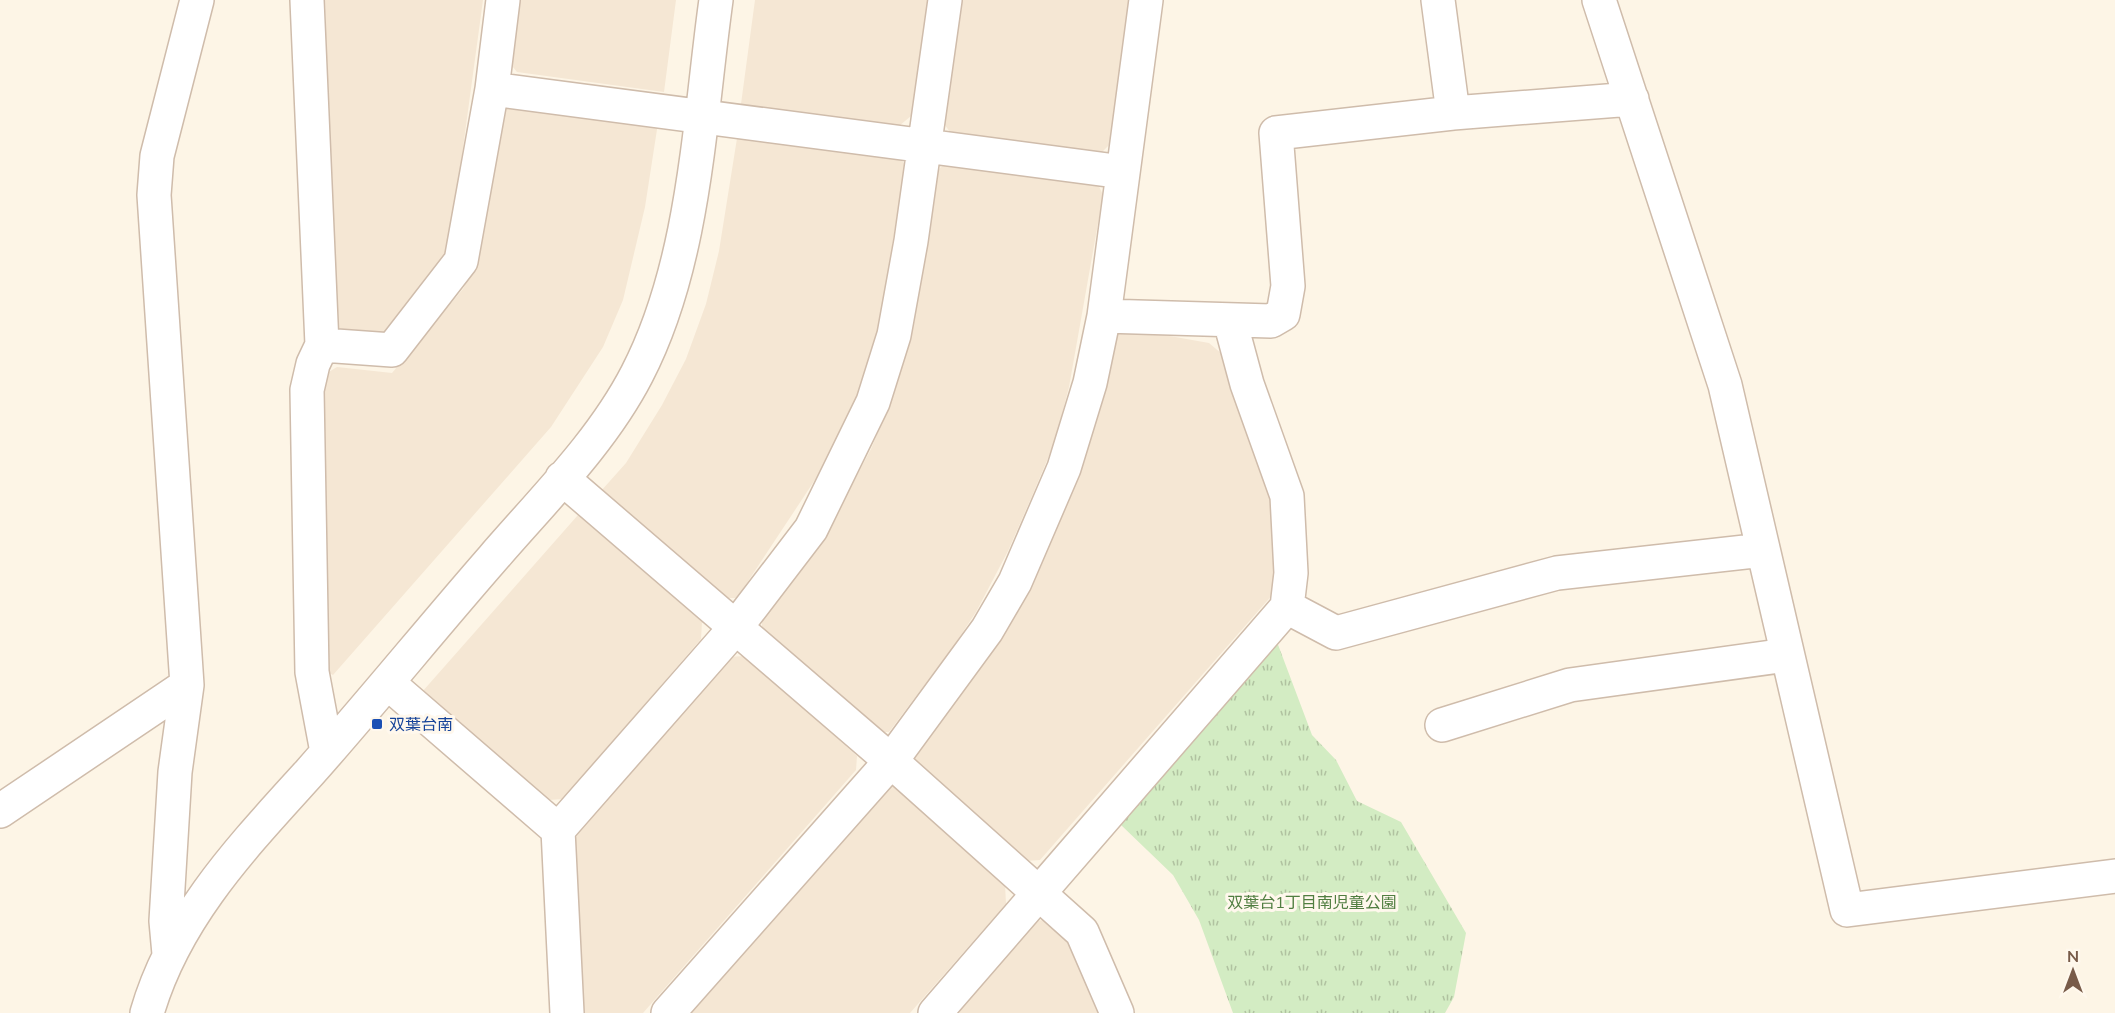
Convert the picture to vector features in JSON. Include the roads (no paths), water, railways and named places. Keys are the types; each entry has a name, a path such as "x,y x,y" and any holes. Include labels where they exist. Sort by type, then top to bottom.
{"street":[{"path":"170,954 166,921 173,806 187,685 154,195 157,156 197,0"},
{"path":"307,0 322,345 313,364 307,390 312,672 327,752"},
{"path":"322,345 392,350 461,261 492,88 503,0"},
{"path":"147,1013 170,954 196,906 232,858 388,683 562,478 607,423 637,375 656,332 683,238 692,194 716,0"},
{"path":"567,1013 558,830 736,627 811,529 873,402 894,335 925,145 945,0"},
{"path":"668,1013 891,761 987,630 1015,582 1064,468 1090,383 1104,316 1146,0"},
{"path":"1438,0 1453,113"},
{"path":"1599,0 1725,385 1847,910 2115,876"},
{"path":"492,88 1123,172"},
{"path":"1104,316 1271,321 1283,314 1288,286 1276,133 1453,113 1632,99"},
{"path":"935,1013 1287,607 1291,573 1287,496 1247,384 1230,321"},
{"path":"562,478 891,761 1082,932 1117,1013"},
{"path":"1287,607 1336,633 1557,573 1763,550"},
{"path":"1442,725 1570,685 1787,655"},
{"path":"388,683 558,830"},
{"path":"0,811 187,685"}],"place":[{"name":"双葉台南","path":"377,724"}],"park label":[{"name":"双葉台1丁目南児童公園","path":"1312,902"}]}
